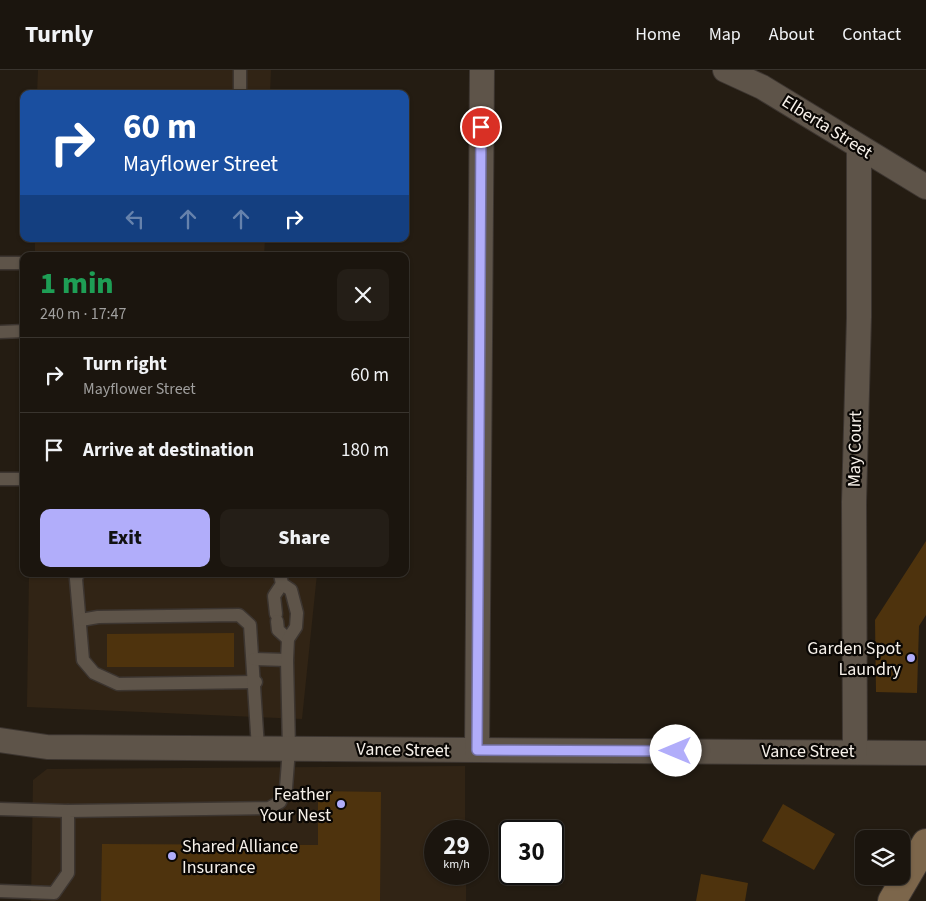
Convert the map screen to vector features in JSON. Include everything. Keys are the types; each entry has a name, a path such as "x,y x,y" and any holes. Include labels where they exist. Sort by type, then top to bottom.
{"street":[{"path":"477,750 482,70"},
{"name":"Elberta Street","path":"726,70 762,87 859,148 926,187"},
{"name":"May Court","path":"855,751 854,502 859,316 859,148"},
{"name":"Vance Street","path":"0,740 47,746 926,753"},
{"path":"892,901 926,843"}],"lane":[{"path":"240,70 240,90"},
{"path":"0,263 20,263"},
{"path":"0,332 20,331"},
{"path":"0,479 20,479"},
{"path":"77,577 83,660 94,673 118,684 256,682"},
{"path":"0,809 68,811 269,808 280,802 286,788 289,749 286,660 288,638 296,627 297,613 291,590 281,579 274,596 278,630 288,638"},
{"path":"81,620 98,617 239,615 250,625 256,682 258,748"},
{"path":"254,659 286,660"},
{"path":"0,891 54,893 61,886 68,873 68,811"}],"shaded area":[{"path":"38,70 271,70 270,90 37,90"},
{"path":"35,242 265,242 264,252 35,252"},
{"path":"29,577 317,577 302,719 27,707"},
{"path":"465,766 465,820 424,820 424,885 466,885 466,901 31,901 33,780 47,769"}],"building":[{"path":"926,541 926,615 919,626 917,693 876,692 875,620"},
{"path":"234,633 234,667 107,667 107,634"},
{"path":"318,791 381,792 380,901 101,901 102,844 318,845"},
{"path":"783,804 835,834 814,870 762,841"},
{"path":"701,874 748,883 745,901 696,901"}],"place":[{"name":"Garden Spot Laundry","path":"911,658"},
{"name":"Feather Your Nest","path":"341,804"},
{"name":"Shared Alliance Insurance","path":"172,856"}],"route":[{"path":"481,127 477,750 676,751"}]}
